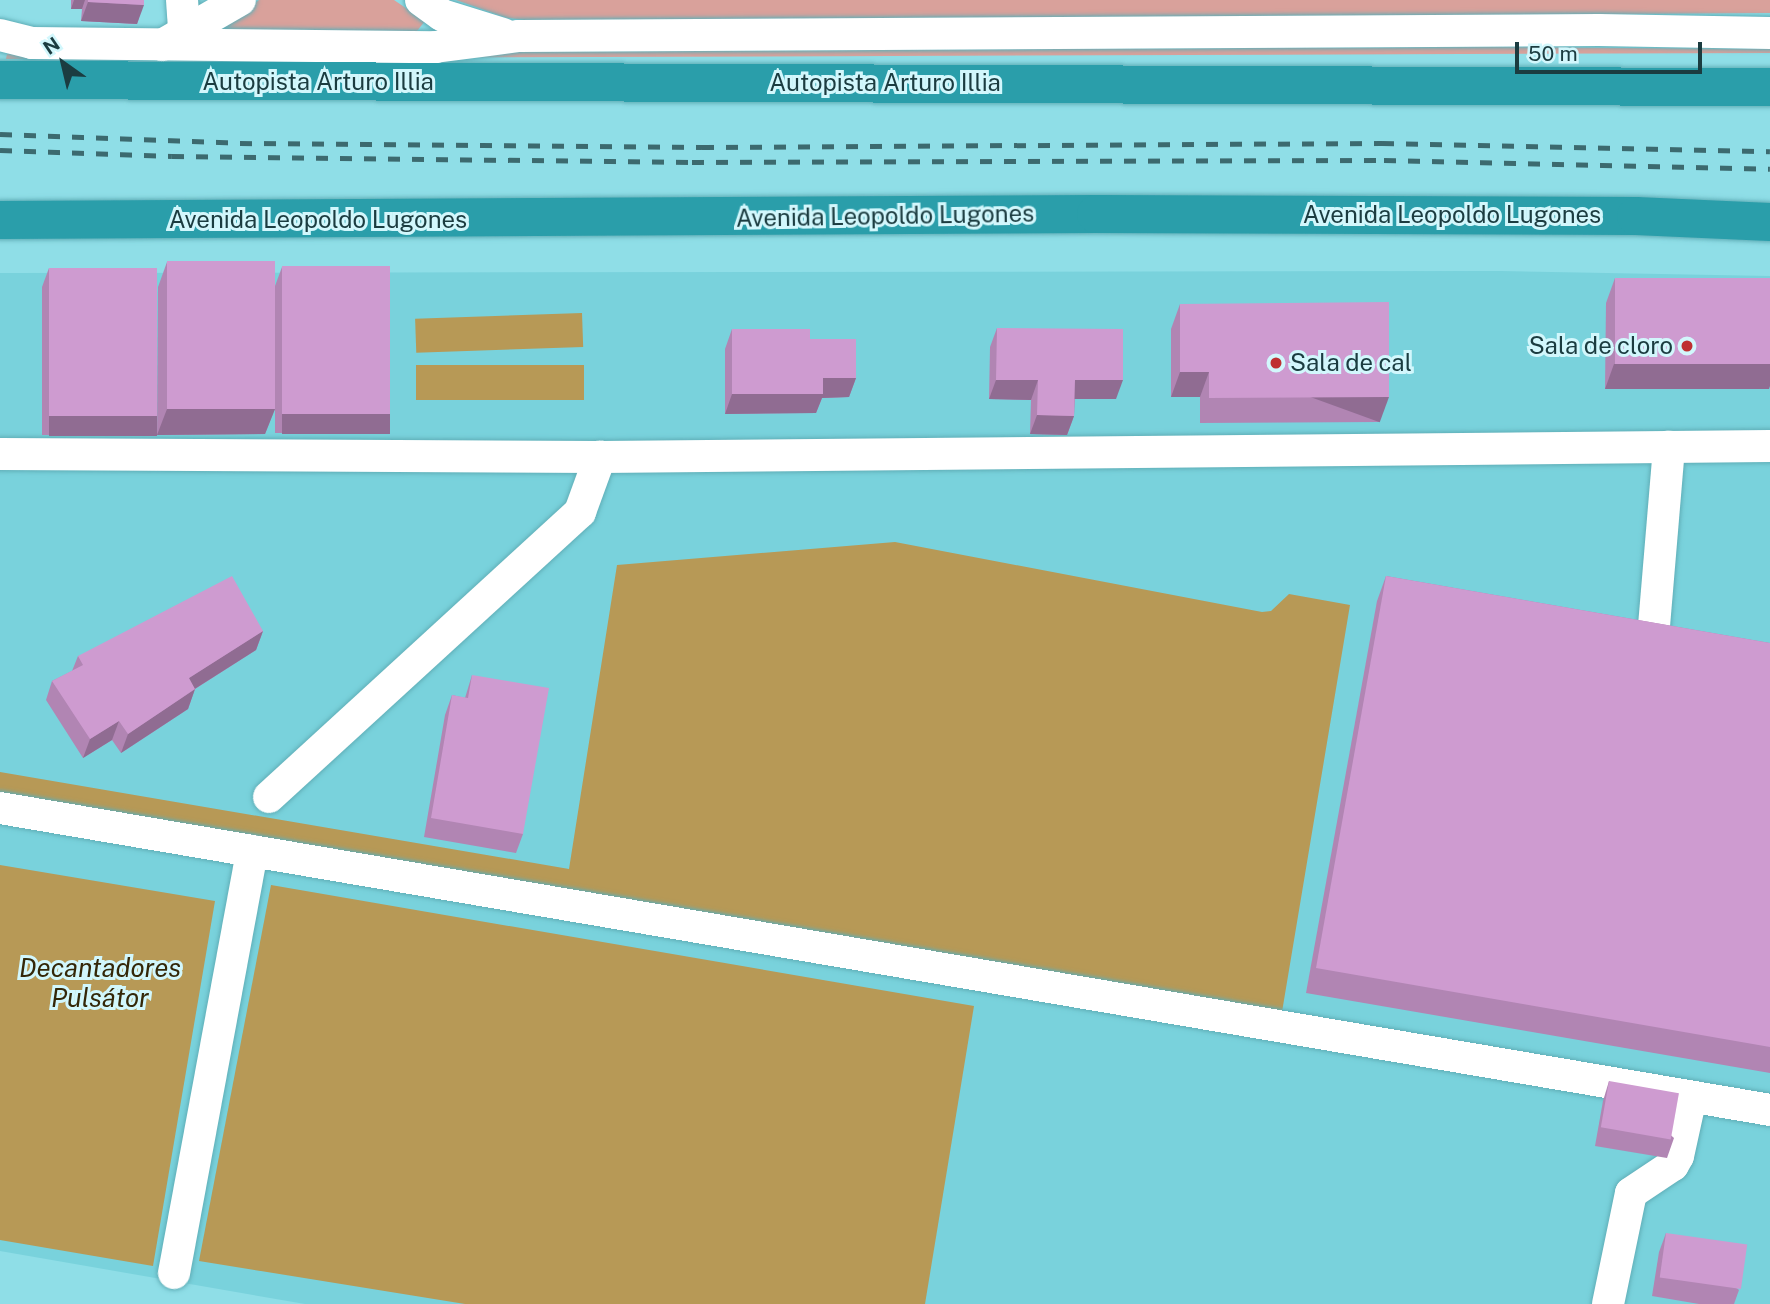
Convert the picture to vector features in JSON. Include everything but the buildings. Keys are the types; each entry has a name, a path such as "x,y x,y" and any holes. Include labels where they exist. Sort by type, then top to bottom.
{"highway":[{"name":"Autopista Arturo Illia","path":"0,80 1770,87"},
{"name":"Avenida Leopoldo Lugones","path":"0,220 1096,214 1636,216 1770,222"}],"lane":[{"path":"172,39 182,0"},
{"path":"172,39 240,0"},
{"path":"421,0 442,15 480,30 519,36"},
{"path":"0,35 32,43 172,39 435,47 519,36 1599,30 1770,33"},
{"path":"1653,638 1669,446"},
{"path":"0,454 600,457 1770,446"},
{"path":"269,797 580,512 600,457"},
{"path":"0,808 1770,1110"},
{"path":"174,1273 252,851"},
{"path":"1608,1304 1631,1193 1672,1165 1678,1156 1691,1097"}],"shaded area":[{"path":"259,0 394,0 425,21 417,31 213,34"},
{"path":"456,0 1770,0 1770,13 543,22 507,18"},
{"path":"1493,47 1770,49 1770,53 6,59 7,54"},
{"path":"1500,271 1770,276 1770,1304 305,1304 0,1251 0,273"}],"water":[{"path":"582,313 583,347 416,353 415,319"},
{"path":"416,365 584,365 584,400 416,400"},
{"path":"895,542 1262,612 1271,611 1289,594 1350,605 1281,1018 0,795 0,772 569,869 617,565"},
{"name":"Decantadores Pulsátor","path":"0,865 215,901 153,1266 0,1240"},
{"path":"271,885 974,1006 925,1304 465,1304 199,1261"}],"railway":[{"path":"0,134 240,143 702,147 1382,143 1770,151"},
{"path":"0,150 172,156 692,162 1384,160 1770,169"}],"place":[{"name":"Sala de cloro","path":"1687,346"},
{"name":"Sala de cal","path":"1276,363"}]}
